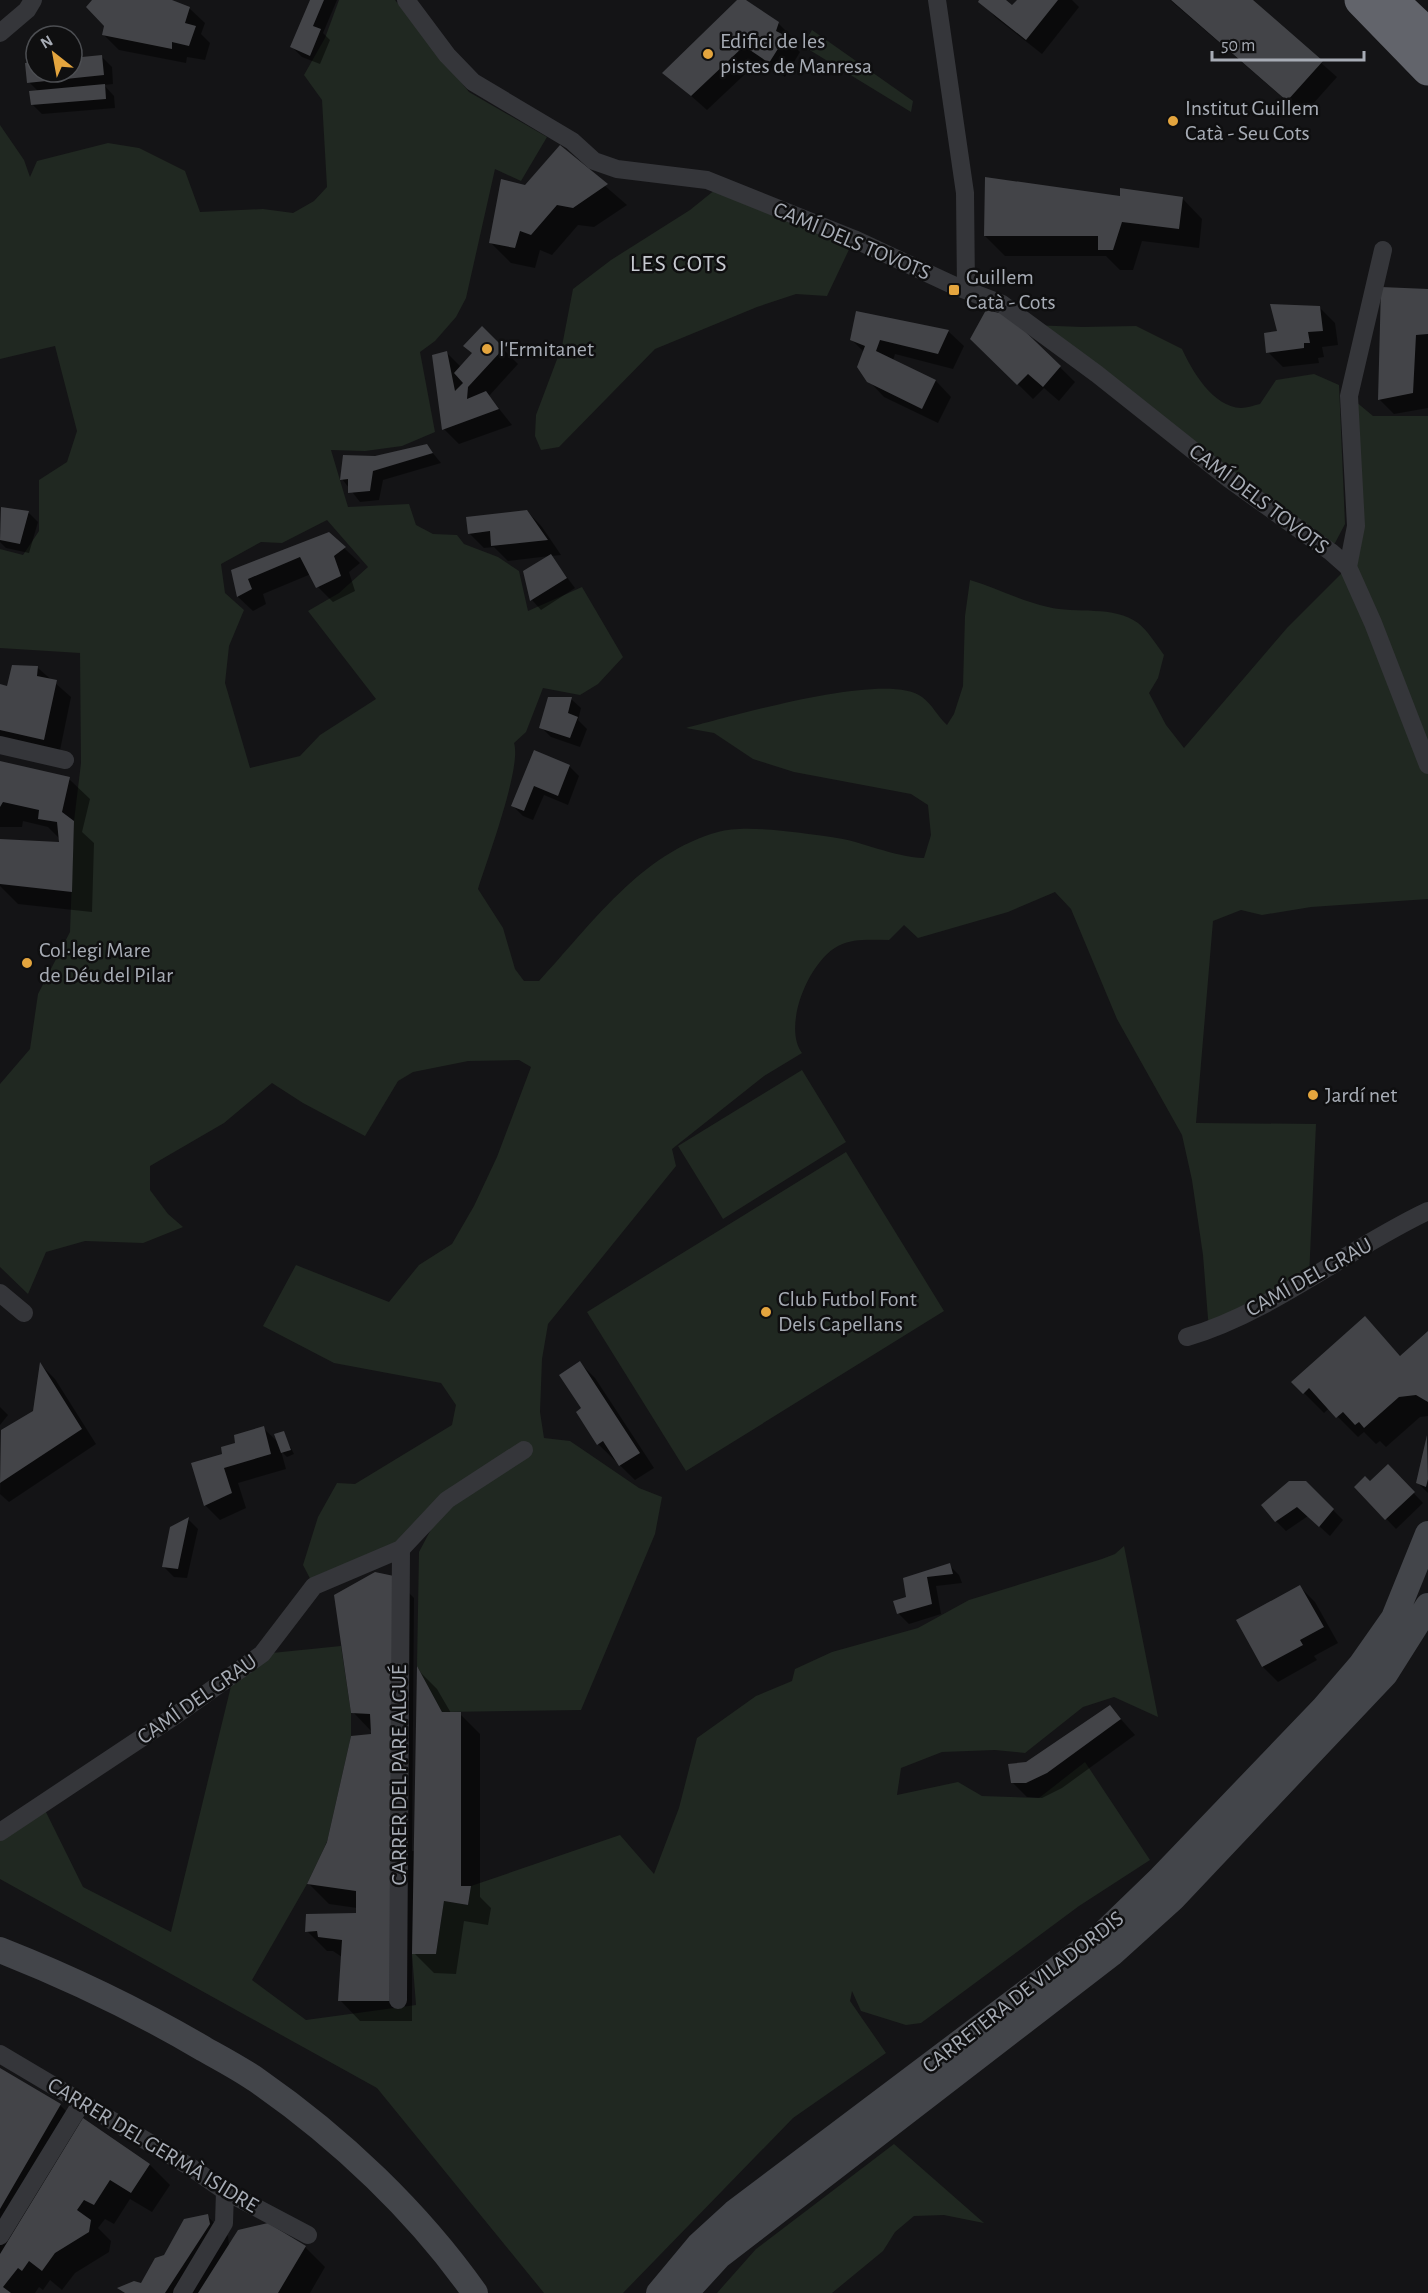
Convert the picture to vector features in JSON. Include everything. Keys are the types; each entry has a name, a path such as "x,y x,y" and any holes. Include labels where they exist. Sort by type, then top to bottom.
{"highway":[{"path":"1361,0 1428,69"},
{"path":"1391,0 1428,35"}],"street":[{"path":"0,33 27,10 33,0"},
{"name":"CAMÍ DELS TOVOTS","path":"406,0 447,55 473,82 572,141 594,161 618,169 707,180 854,239 1002,304 1031,325 1348,567 1382,645 1428,765"},
{"path":"937,0 965,193 966,289"},
{"path":"1348,567 1356,526 1349,396 1383,250"},
{"path":"0,745 66,760"},
{"name":"CAMÍ DEL GRAU","path":"1187,1337 1209,1331 1246,1312 1428,1211"},
{"path":"0,1293 24,1313"},
{"name":"CAMÍ DEL GRAU","path":"0,1832 41,1802 176,1715 262,1654 314,1586 401,1549 447,1500 524,1450"},
{"name":"CARRETERA DE VILADORDIS","path":"658,2293 699,2245 734,2213 1100,1937 1161,1878 1324,1708 1361,1665 1394,1618 1428,1534"},
{"name":"CARRER DEL PARE ALGUÉ","path":"398,2000 401,1549"},
{"name":"CARRETERA DE VILADORDIS","path":"686,2293 719,2256 1111,1954 1173,1898 1384,1674 1428,1606"},
{"path":"0,1950 139,2011 258,2081 336,2143 383,2186 448,2255 475,2293"},
{"name":"CARRER DEL GERMÀ ISIDRE","path":"0,2054 192,2168 225,2192 308,2235"},
{"path":"0,2236 82,2102"},
{"path":"182,2293 224,2223 225,2192"}],"shaded area":[{"path":"339,0 395,0 469,92 547,137 521,181 495,169 466,298 456,317 435,341 420,352 435,432 402,446 365,451 331,450 348,507 409,504 416,525 433,534 457,535 464,544 498,557 519,571 528,611 582,587 623,657 598,684 580,695 543,688 526,732 514,743 513,772 478,889 503,928 515,969 524,981 539,981 598,915 641,874 665,856 690,842 718,832 758,829 805,833 843,839 900,855 924,858 931,835 928,805 911,794 794,772 753,759 714,733 686,728 807,698 877,689 904,690 922,697 947,725 954,714 963,686 965,616 970,580 1038,604 1059,609 1118,614 1138,623 1164,655 1158,678 1149,693 1166,725 1184,748 1287,628 1348,567 1349,396 1373,416 1428,416 1428,899 1311,907 1262,915 1241,910 1213,921 1196,1123 1316,1124 1309,1277 1209,1331 1203,1255 1192,1180 1182,1135 1117,1019 1071,909 1055,892 1008,912 918,938 904,925 889,940 856,941 838,946 817,965 802,995 795,1027 802,1053 764,1076 672,1149 676,1166 548,1324 542,1359 540,1412 544,1438 570,1441 639,1488 662,1497 655,1534 581,1710 442,1712 417,1666 419,1552 445,1503 401,1549 314,1586 303,1565 318,1517 337,1483 355,1484 452,1425 456,1405 441,1383 334,1363 263,1326 296,1265 389,1302 419,1265 452,1244 474,1206 497,1157 531,1067 519,1060 468,1061 413,1072 398,1081 365,1136 303,1103 272,1083 224,1123 150,1166 150,1190 168,1214 183,1227 143,1243 85,1241 46,1252 28,1294 0,1267 0,1084 30,1049 38,994 70,932 74,821 81,763 80,653 0,648 0,549 23,555 39,531 39,480 67,462 77,431 55,346 0,359 0,125 24,160 30,177 37,161 108,143 139,148 185,171 200,212 263,209 293,213 314,201 327,187 322,100 304,75 325,38","holes":["327,520 368,567 339,593 308,611 376,699 320,735 300,756 250,768 225,683 229,646 244,610 225,593 221,564 261,542 282,543"]},
{"path":"812,30 913,101 911,112 803,46"},
{"path":"721,185 854,239 827,296 796,294 757,307 655,349 559,447 541,450 535,436 536,415 562,346 573,289 611,260 690,210"},
{"path":"1031,325 1136,326 1182,349 1198,377 1213,395 1231,406 1241,408 1260,404 1276,380 1314,374 1339,385 1345,524 1335,543 1320,544"},
{"path":"802,1070 846,1142 723,1219 678,1146"},
{"name":"Club Futbol Font Dels Capellans","path":"846,1152 944,1311 686,1471 587,1312"},
{"path":"1124,1546 1158,1717 1114,1697 1083,1707 1025,1753 995,1750 942,1752 901,1768 897,1795 958,1782 982,1796 1039,1798 1085,1762 1150,1860 1079,1906 921,2023 906,2025 861,2011 852,1991 850,2001 886,2053 793,2118 623,2293 544,2293 377,2088 0,1879 0,1832 41,1802 83,1887 171,1932 234,1674 262,1654 341,1646 351,1713 351,1736 327,1842 307,1884 252,1980 306,2020 416,2005 412,1954 436,1954 444,1901 468,1905 471,1886 620,1835 654,1874 679,1808 697,1738 756,1696 792,1681 795,1669 832,1652 918,1628 969,1600 1102,1559 1115,1554"},
{"path":"894,2144 984,2223 944,2215 914,2216 895,2232 883,2251 832,2293 717,2293 756,2249"}],"building":[{"path":"92,0 172,0 190,7 185,23 196,26 189,46 172,42 172,49 102,35 104,26 86,7"},
{"path":"310,0 324,0 313,26 321,29 310,56 290,47"},
{"name":"Edifici de les pistes de Manresa","path":"737,0 746,0 779,22 776,31 786,36 769,63 744,46 691,96 662,73"},
{"path":"979,0 1006,0 1012,5 1017,0 1058,0 1026,40 978,2"},
{"path":"1171,0 1253,0 1323,61 1287,101"},
{"path":"102,55 104,75 84,77 84,57"},
{"path":"105,84 106,99 31,105 29,91"},
{"path":"560,145 608,184 573,208 557,205 531,235 520,231 515,248 489,243 501,179 525,185"},
{"path":"985,177 1120,196 1120,188 1183,197 1179,229 1122,222 1113,250 1098,250 1098,236 984,236"},
{"path":"1381,287 1428,289 1428,334 1416,335 1413,393 1378,400"},
{"path":"1270,304 1320,306 1323,331 1308,332 1310,343 1304,343 1304,348 1266,353 1264,333 1277,331"},
{"path":"986,310 1008,315 1061,366 1043,387 1028,374 1017,385 970,339"},
{"path":"856,311 949,330 938,354 880,340 876,351 936,380 922,409 867,382 857,367 865,346 850,340"},
{"path":"482,326 504,348 468,387 467,399 486,391 499,409 442,430 432,355 447,351 455,391 463,383 454,373 472,353 463,346"},
{"path":"427,444 433,453 373,471 370,491 348,493 348,479 340,480 343,455 375,456"},
{"path":"1,507 29,511 20,544 0,540"},
{"path":"527,510 548,540 491,546 490,531 468,534 466,517"},
{"path":"329,532 346,547 334,556 341,576 316,588 300,557 248,579 252,589 237,597 231,570"},
{"path":"551,554 567,578 530,601 523,571"},
{"path":"12,665 38,666 37,676 57,680 44,740 0,730 0,684 7,686"},
{"path":"548,697 572,697 568,713 578,717 570,738 539,728"},
{"path":"534,750 570,765 558,796 534,786 524,811 511,806"},
{"path":"0,761 70,777 62,812 74,821 72,892 0,884 0,839 59,842 57,822 38,819 39,810 3,802 0,807"},
{"path":"1365,1316 1400,1356 1428,1331 1428,1402 1416,1395 1399,1397 1364,1428 1359,1422 1355,1425 1343,1412 1336,1418 1309,1388 1303,1394 1291,1382"},
{"path":"580,1361 640,1453 619,1466 603,1441 597,1445 576,1412 581,1408 559,1375"},
{"path":"40,1362 82,1429 0,1483 1,1430 33,1411"},
{"path":"264,1426 271,1454 224,1468 232,1493 204,1506 191,1463 222,1454 221,1447 235,1443 234,1435"},
{"path":"284,1431 291,1450 281,1453 274,1434"},
{"path":"1427,1435 1428,1479 1426,1487 1416,1483"},
{"path":"1388,1464 1415,1492 1385,1520 1354,1487 1365,1476 1370,1481"},
{"path":"1289,1481 1306,1481 1334,1509 1319,1527 1297,1507 1275,1522 1261,1505"},
{"path":"189,1517 178,1569 162,1567 170,1527"},
{"path":"950,1563 953,1574 927,1577 932,1604 897,1614 893,1601 906,1597 903,1578"},
{"path":"375,1572 394,1576 392,2001 338,2001 342,1940 318,1937 317,1931 305,1932 306,1914 356,1913 356,1891 307,1884 327,1842 351,1736 371,1734 370,1714 351,1713 334,1595"},
{"path":"1300,1585 1324,1627 1300,1640 1303,1645 1262,1667 1236,1620"},
{"path":"417,1666 442,1712 461,1712 461,1886 471,1886 468,1905 444,1901 436,1954 412,1954"},
{"path":"1110,1705 1121,1719 1047,1773 1026,1783 1011,1783 1008,1764 1026,1762"},
{"path":"0,2068 61,2104 0,2209"},
{"path":"83,2118 150,2164 131,2193 110,2180 94,2205 84,2200 77,2210 91,2220 89,2232 55,2253 42,2271 29,2261 22,2271 18,2268 3,2287 11,2293 0,2293 0,2254"},
{"path":"208,2214 210,2224 165,2293 125,2293 117,2288 134,2281 141,2283 155,2258 164,2255 184,2219"},
{"path":"268,2223 306,2246 278,2293 198,2293 238,2230"}],"place":[{"name":"Edifici de les pistes de Manresa","path":"708,54"},
{"name":"Institut Guillem Catà - Seu Cots","path":"1173,121"},
{"name":"Guillem Catà - Cots","path":"954,290"},
{"name":"l'Ermitanet","path":"487,349"},
{"name":"Col·legi Mare de Déu del Pilar","path":"27,963"},
{"name":"Jardí net","path":"1313,1095"},
{"name":"Club Futbol Font Dels Capellans","path":"766,1312"}],"district":[{"name":"LES COTS","path":"679,264"}]}
